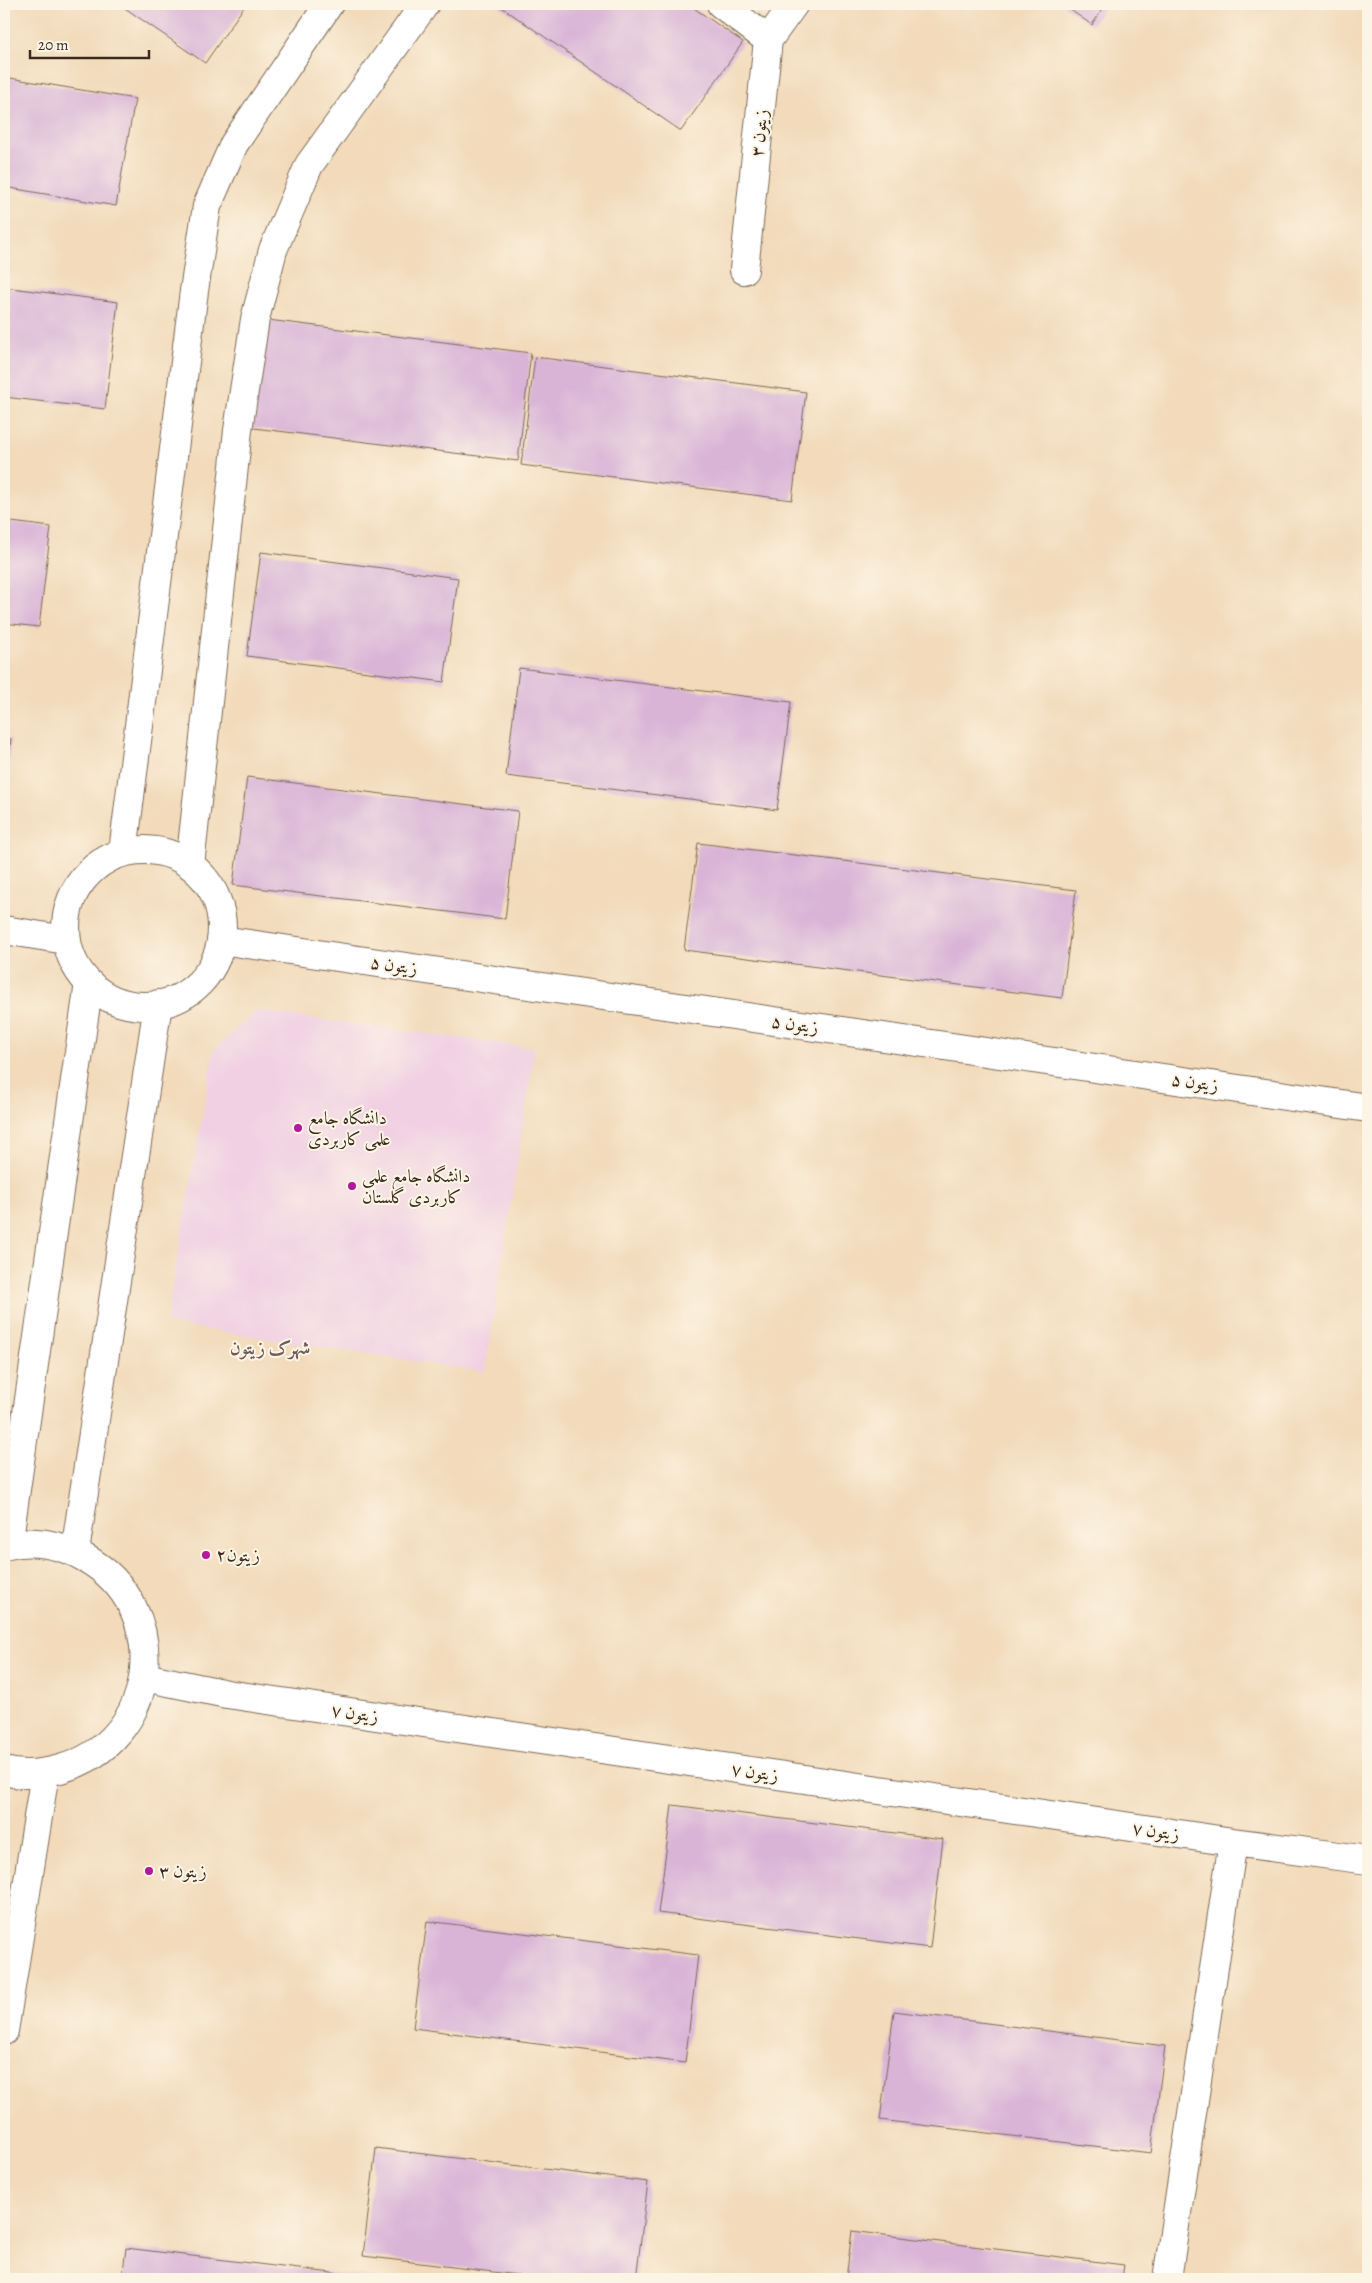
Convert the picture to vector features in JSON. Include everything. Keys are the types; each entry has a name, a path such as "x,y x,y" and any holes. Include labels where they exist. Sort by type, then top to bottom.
{"street":[{"path":"123,852 194,291 207,206 234,144 330,4"},
{"path":"190,865 238,430 255,319 273,250 309,165 425,4"},
{"path":"720,4 768,40"},
{"name":"زیتون ۳","path":"744,270 768,40 794,4"},
{"path":"146,850 169,854 190,865 206,881 216,899 222,919 221,940 216,958 206,974 192,988 176,998 158,1004 133,1005 109,998 89,983 74,963 66,940 66,921 70,902 78,885 98,865 123,852 146,850"},
{"path":"4,930 66,940"},
{"name":"زیتون ۵","path":"221,940 1368,1108"},
{"path":"4,1771 28,1774 45,1773 74,1765 99,1751 120,1730 136,1705 144,1676 143,1633 136,1613 125,1593 100,1567 75,1552 42,1544 6,1546 89,983"},
{"path":"75,1552 158,1004"},
{"name":"زیتون ۷","path":"144,1676 227,1694 1233,1842 1368,1860"},
{"path":"4,2031 45,1773"},
{"path":"1167,2279 1233,1842"}],"shaded area":[{"name":"دانشگاه جامع علمی کاربردی گلستان","path":"256,1011 535,1048 485,1372 166,1323 214,1050"}],"building":[{"path":"119,4 246,4 205,63"},
{"path":"497,4 688,4 743,42 681,131"},
{"path":"1062,4 1106,4 1092,25"},
{"path":"4,77 135,99 116,206 4,187"},
{"path":"4,287 118,302 105,409 4,397"},
{"path":"260,319 531,353 518,461 246,427"},
{"path":"535,357 806,392 792,500 521,465"},
{"path":"4,521 51,527 39,627 4,623"},
{"path":"261,552 458,578 444,682 247,656"},
{"path":"519,668 791,702 777,810 506,776"},
{"path":"4,738 11,739 5,787 4,787"},
{"path":"247,777 518,811 505,919 233,885"},
{"path":"698,843 1076,890 1062,998 684,950"},
{"path":"672,1805 943,1839 930,1948 658,1913"},
{"path":"427,1921 698,1955 685,2063 413,2028"},
{"path":"894,2011 1165,2046 1151,2153 880,2120"},
{"path":"376,2148 648,2182 636,2279 550,2279 363,2256"},
{"path":"852,2231 1124,2265 1122,2279 846,2279"},
{"path":"126,2248 373,2278 373,2279 122,2279"}],"place":[{"name":"دانشگاه جامع علمی کاربردی","path":"298,1128"},
{"name":"دانشگاه جامع علمی کاربردی گلستان","path":"352,1186"},
{"name":"زیتون۲","path":"206,1555"},
{"name":"زیتون ۳","path":"149,1871"}],"district":[{"name":"شهرک زیتون","path":"270,1348"}]}
